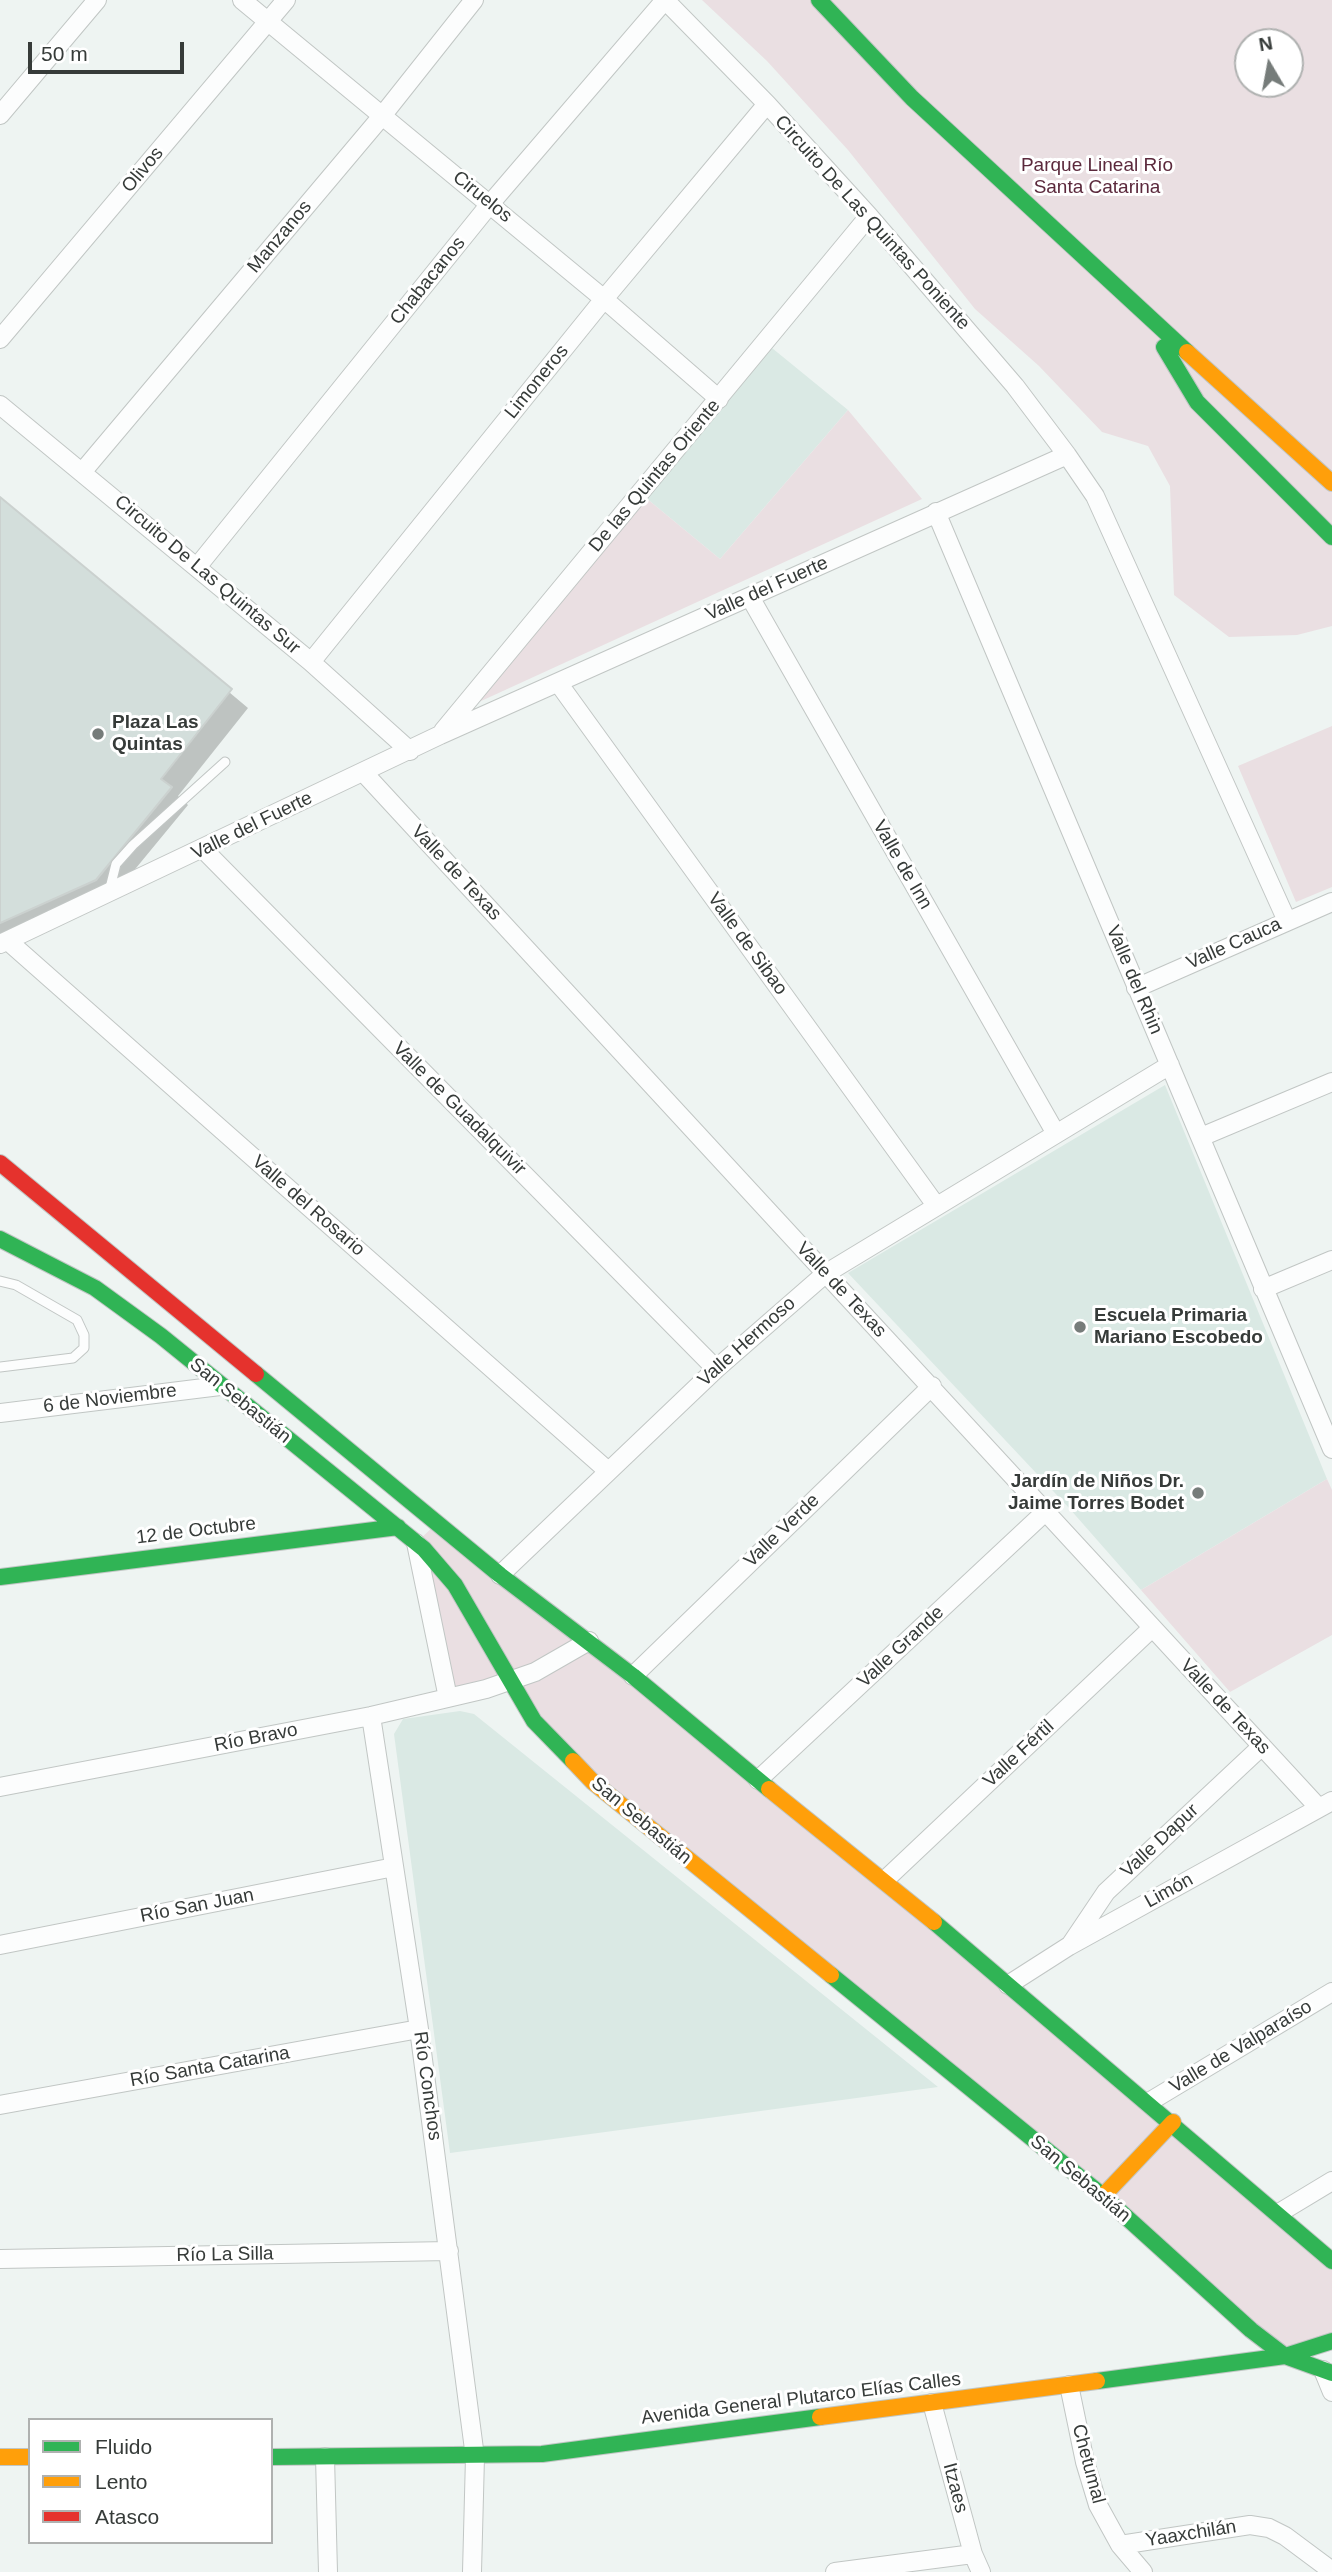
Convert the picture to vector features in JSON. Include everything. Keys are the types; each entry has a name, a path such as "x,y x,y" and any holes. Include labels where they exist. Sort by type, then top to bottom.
{"main road":[{"path":"819,0 912,98 1142,312 1332,483"},
{"path":"1142,312 1197,402 1283,492 1332,537"},
{"name":"San Sebastián","path":"0,1163 500,1575 589,1641 885,1880 1332,2260"},
{"name":"San Sebastián","path":"0,1239 95,1288 162,1336 220,1386 398,1527 455,1585 510,1682 549,1740 593,1782 1103,2196 1285,2357 1328,2372"},
{"name":"12 de Octubre","path":"0,1577 398,1527"},
{"path":"1103,2196 1173,2123"},
{"name":"Avenida General Plutarco Elías Calles","path":"273,2457 475,2457 563,2451 1285,2357 1332,2341"},
{"path":"0,2457 28,2457"}],"street":[{"path":"0,115 97,0"},
{"name":"Ciruelos","path":"242,0 604,299 719,399"},
{"name":"Olivos","path":"0,339 286,0"},
{"name":"Manzanos","path":"83,471 382,116 474,0"},
{"name":"Circuito De Las Quintas Poniente","path":"665,0 767,104 869,216 1015,386 1067,455"},
{"name":"Chabacanos","path":"197,567 490,204 665,0"},
{"name":"Limoneros","path":"312,662 604,299 767,104"},
{"name":"De las Quintas Oriente","path":"440,735 869,216"},
{"name":"Circuito De Las Quintas Sur","path":"0,405 312,662 410,751"},
{"path":"1067,455 1095,496 1287,921"},
{"name":"Valle del Fuerte","path":"4,943 440,735 1067,455"},
{"name":"Valle del Rhin","path":"936,512 1263,1289 1330,1441"},
{"name":"Valle de Inn","path":"750,597 1055,1132"},
{"name":"Valle de Sibao","path":"559,684 935,1204"},
{"name":"Valle de Texas","path":"363,772 1152,1629 1262,1746 1325,1805"},
{"name":"Valle de Guadalquivir","path":"203,849 716,1369"},
{"name":"Valle Cauca","path":"1136,988 1332,902"},
{"name":"Valle del Rosario","path":"4,943 607,1471"},
{"name":"Valle Hermoso","path":"500,1575 716,1369 825,1273 935,1204 1170,1065"},
{"path":"1201,1137 1332,1082"},
{"path":"1263,1289 1332,1259"},
{"name":"6 de Noviembre","path":"0,1413 220,1386"},
{"name":"Valle Verde","path":"633,1676 932,1387"},
{"name":"Valle Grande","path":"758,1780 1044,1513"},
{"path":"416,1543 447,1698"},
{"name":"Valle Fértil","path":"885,1880 1152,1629"},
{"name":"Río Bravo","path":"0,1787 371,1716 447,1698 510,1682 589,1641"},
{"name":"Río Conchos","path":"371,1716 419,2029 475,2457 472,2572"},
{"name":"Valle Dapur","path":"1069,1946 1106,1892 1262,1746"},
{"name":"Limón","path":"1008,1985 1069,1946 1325,1805"},
{"name":"Río San Juan","path":"0,1945 394,1867"},
{"name":"Valle de Valparaíso","path":"1149,2102 1332,1992"},
{"name":"Río Santa Catarina","path":"0,2105 419,2029"},
{"path":"1279,2213 1332,2181"},
{"name":"Río La Silla","path":"0,2259 449,2251"},
{"name":"San Sebastián","path":"1328,2372 1332,2392"},
{"name":"Chetumal","path":"1069,2385 1091,2486 1120,2545 1143,2572"},
{"name":"Itzaes","path":"932,2403 973,2554 981,2572"},
{"path":"325,2457 328,2572"},
{"name":"Yaaxchilán","path":"1120,2545 1250,2525 1269,2528 1286,2536 1332,2571"},
{"path":"835,2572 973,2554"}],"lane":[{"path":"108,894 116,864 132,845 225,762"},
{"path":"0,1281 16,1285 77,1320 85,1335 84,1348 73,1357 0,1367"}],"shaded area":[{"path":"772,348 848,410 720,559 646,498"},
{"name":"Escuela Primaria Mariano Escobedo","path":"1165,1085 1327,1479 1141,1590 1069,1508 848,1273"},
{"path":"460,1711 474,1714 938,2087 450,2153 394,1734 403,1719"}],"green space":[{"name":"Parque Lineal Río Santa Catarina","path":"702,0 1332,0 1332,626 1297,635 1229,637 1174,595 1170,486 1148,446 1102,432 1039,366 975,309 848,150 767,61"},
{"path":"848,410 922,499 468,707 646,498 720,559"},
{"path":"1332,726 1332,887 1296,902 1238,766"},
{"path":"1327,1479 1332,1490 1332,1635 1230,1692 1141,1590"},
{"path":"437,1523 1332,2261 1332,2341 1285,2356 593,1782 510,1682 448,1698 416,1543"}],"building":[{"name":"Plaza Las Quintas","path":"0,497 232,689 161,779 172,787 96,880 0,923"}],"traffic: fast":[{"path":"819,0 912,98 1187,352"},
{"path":"1164,347 1197,402 1332,537"},
{"path":"0,1239 95,1288 161,1336 424,1549 455,1585 534,1721 573,1761"},
{"path":"256,1374 500,1575 633,1676 769,1789"},
{"path":"0,1577 398,1527"},
{"path":"934,1922 1332,2261"},
{"path":"831,1975 1103,2196 1251,2330 1285,2356 1332,2373"},
{"path":"1097,2381 1285,2356 1332,2341"},
{"path":"273,2457 542,2454 820,2417"}],"traffic: slow":[{"path":"1187,352 1332,483"},
{"path":"573,1761 593,1782 831,1975"},
{"path":"769,1789 934,1922"},
{"path":"1103,2196 1173,2122"},
{"path":"820,2417 1097,2381"},
{"path":"0,2457 28,2457"}],"traffic: jam":[{"path":"0,1163 256,1374"}],"place":[{"name":"Plaza Las Quintas","path":"98,734"},
{"name":"Escuela Primaria Mariano Escobedo","path":"1080,1327"},
{"name":"Jardín de Niños Dr. Jaime Torres Bodet","path":"1198,1493"}]}
